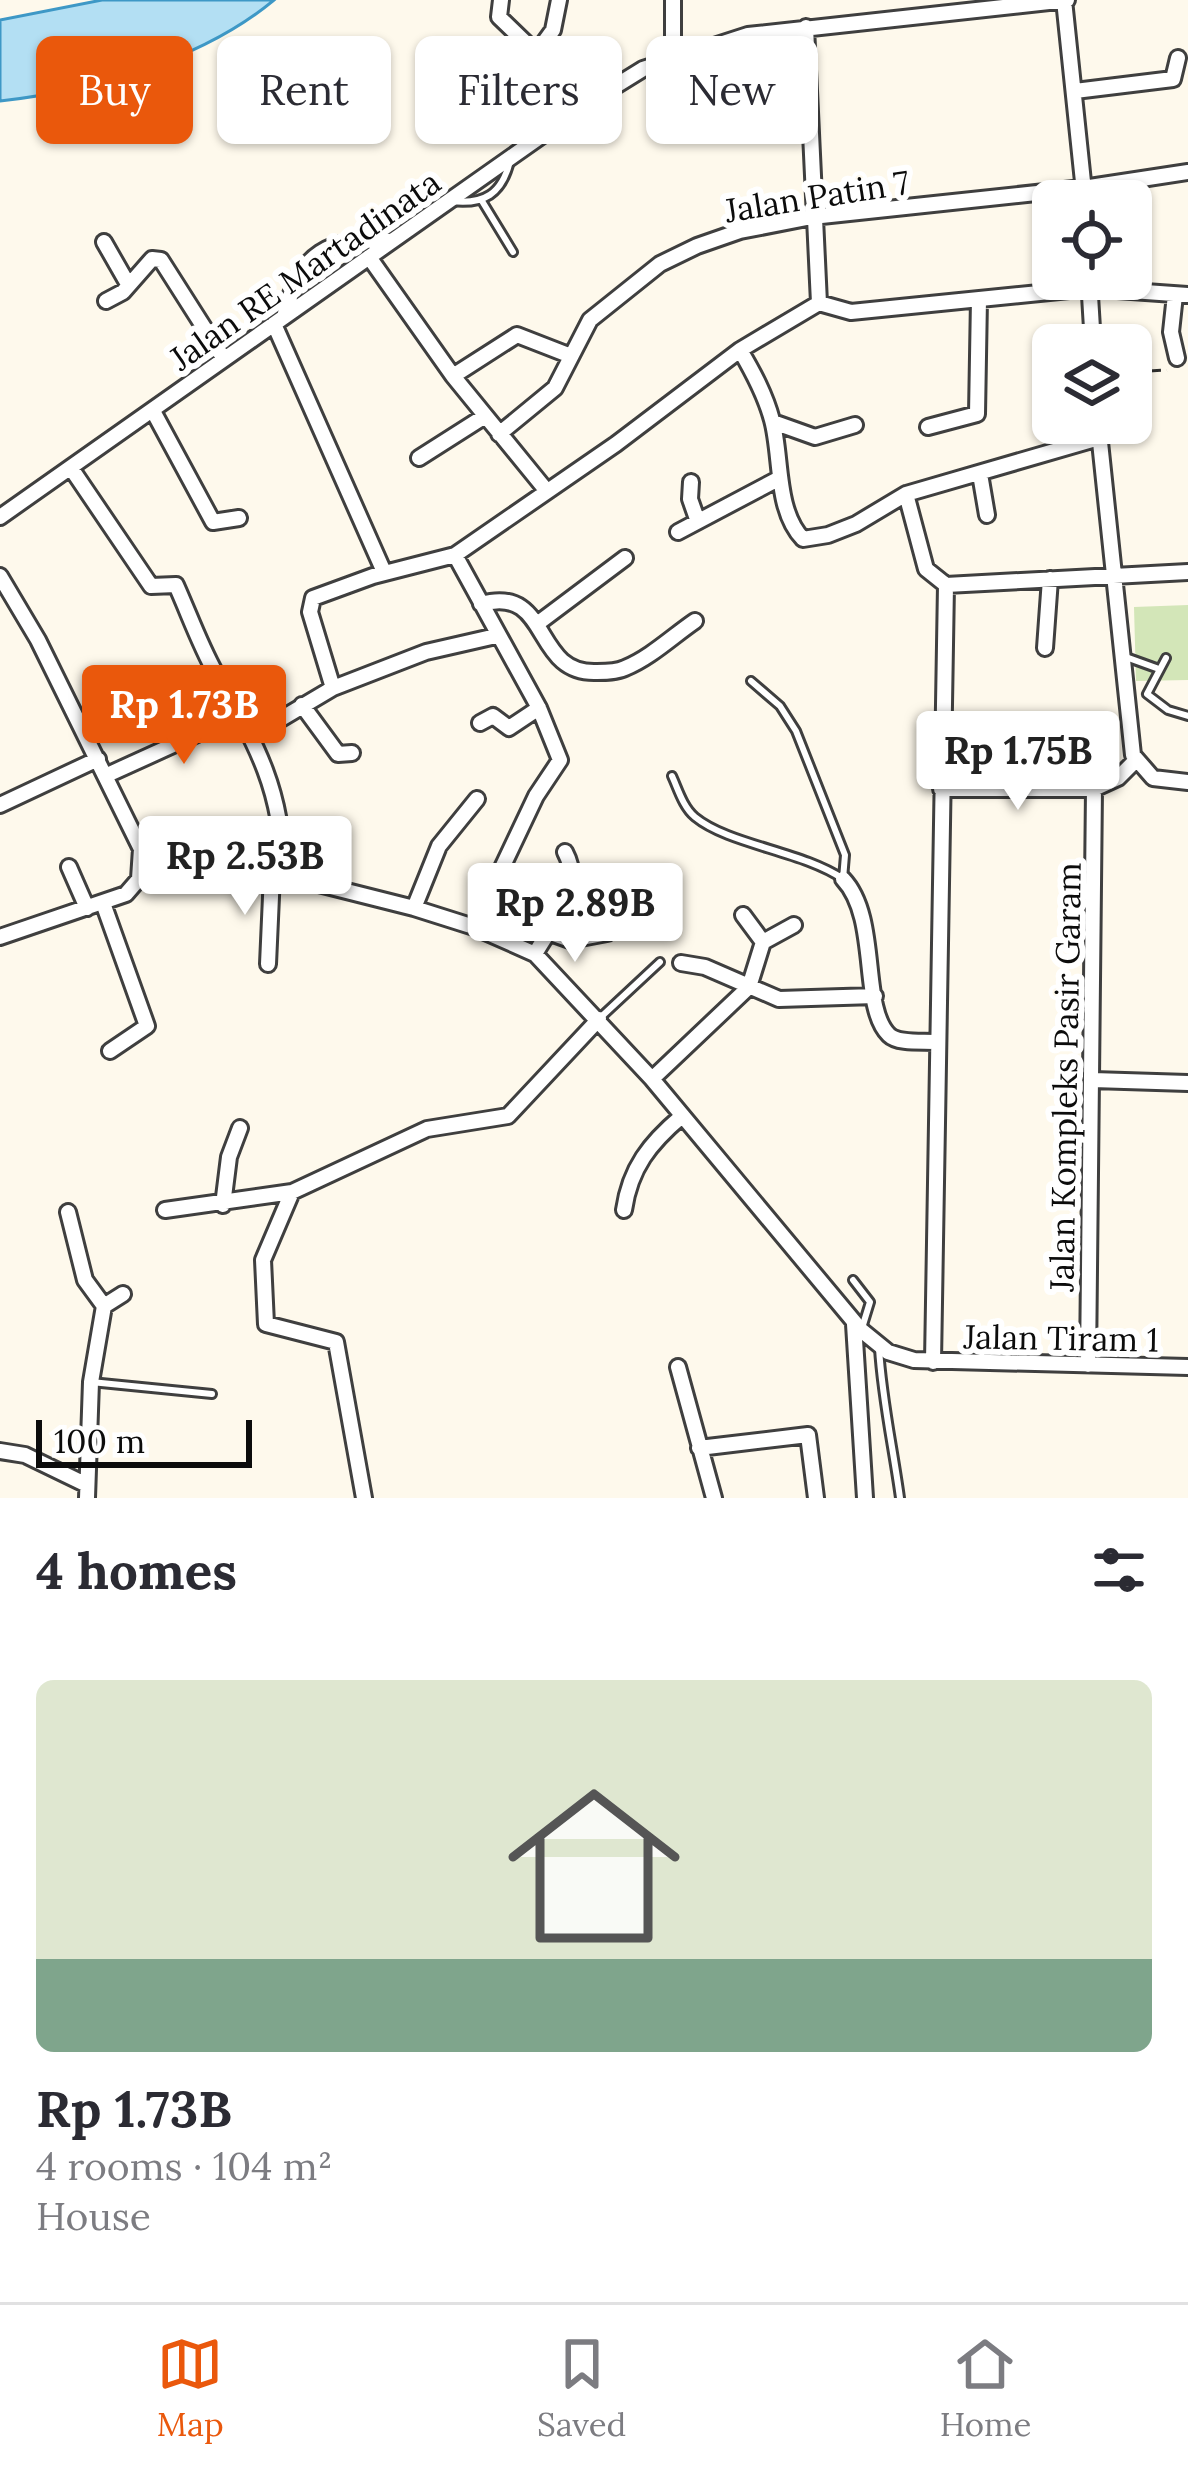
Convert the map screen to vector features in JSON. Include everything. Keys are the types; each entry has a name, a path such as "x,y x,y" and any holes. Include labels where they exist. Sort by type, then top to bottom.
{"street":[{"path":"501,0 499,17 517,36"},
{"path":"549,36 559,0"},
{"path":"673,0 673,36"},
{"path":"1066,0 1083,180"},
{"name":"Jalan RE Martadinata","path":"745,36 928,7 1066,0"},
{"path":"806,27 812,217 820,303"},
{"path":"1075,91 1173,79 1178,58"},
{"name":"Jalan RE Martadinata","path":"0,517 530,144"},
{"name":"Jalan Patin 7","path":"1152,180 1188,172"},
{"name":"Jalan Patin 7","path":"499,434 555,388 590,320 660,264 740,231 812,217 1032,199"},
{"path":"384,572 279,320 303,271 328,246 338,241 392,242"},
{"path":"104,242 128,284"},
{"path":"369,257 453,376 546,490"},
{"path":"106,302 152,260 163,261 224,359"},
{"path":"333,688 310,602 384,572 455,555 616,444 740,350 820,303 851,312 1032,291"},
{"path":"1177,358 1171,332 1181,295"},
{"path":"928,427 977,414 980,299"},
{"path":"453,376 512,336 521,335 572,356"},
{"path":"740,350 773,422 780,478 798,535 812,540 856,524 906,494 1060,444"},
{"path":"153,411 212,522 239,518"},
{"path":"419,458 485,416"},
{"path":"773,422 815,437 855,425"},
{"path":"1101,444 1135,761 1153,778"},
{"path":"71,468 151,586 176,585 213,669 254,735 281,818 268,964"},
{"path":"980,473 987,514"},
{"path":"678,532 780,478"},
{"path":"691,482 690,499 697,519"},
{"path":"906,494 926,569 946,585 1188,572"},
{"path":"455,555 560,753 559,766 533,801 474,927"},
{"path":"537,624 625,558"},
{"path":"0,576 38,640 141,850 136,885 103,903 0,937"},
{"path":"1045,648 1050,579"},
{"path":"933,1362 946,585"},
{"path":"481,604 508,599 537,624 563,664 581,673 625,669 695,621"},
{"path":"254,735 333,688 426,652 496,636"},
{"path":"302,705 338,754 352,753"},
{"path":"480,723 493,716 508,728 539,708"},
{"path":"105,776 242,713"},
{"path":"0,805 98,759"},
{"path":"941,789 1094,789 1118,778 1135,761"},
{"path":"1118,778 1188,782"},
{"name":"Jalan Kompleks Pasir Garam","path":"1088,1365 1094,789"},
{"path":"414,908 439,846 477,800"},
{"path":"141,850 277,874 414,908 536,954 599,1018 857,1326 879,1345"},
{"path":"536,954 575,884 565,851"},
{"path":"69,867 87,908"},
{"path":"843,879 862,910 875,996 891,1037 936,1042"},
{"path":"103,903 147,1026 110,1052"},
{"path":"743,915 763,942"},
{"path":"652,1079 749,987 763,942 794,925"},
{"path":"548,932 570,940 607,933"},
{"path":"681,963 705,967 779,999 875,996"},
{"path":"165,1210 292,1192 428,1129 508,1116 599,1018"},
{"path":"1093,1080 1188,1083"},
{"path":"625,1210 637,1164 682,1116"},
{"path":"223,1205 229,1157 240,1128"},
{"path":"292,1192 263,1260 266,1324 336,1342 364,1498"},
{"path":"0,1450 25,1455 87,1491 91,1382 104,1306 85,1280 68,1212"},
{"path":"104,1306 123,1294"},
{"path":"857,1326 865,1498"},
{"name":"Jalan Tiram 1","path":"879,1345 898,1356 933,1362 1188,1367"},
{"path":"678,1367 714,1498"},
{"path":"699,1448 808,1435 816,1498"}],"lane":[{"path":"448,201 482,201 500,189 511,158"},
{"path":"482,201 513,252"},
{"path":"1123,656 1159,669"},
{"path":"1166,658 1147,694 1168,710 1188,716"},
{"path":"672,776 688,810 705,824 843,879 845,855 826,818 796,731 780,706 751,681"},
{"path":"599,1018 660,962"},
{"path":"853,1280 870,1302 857,1326"},
{"path":"879,1345 883,1407 891,1429 899,1498"},
{"path":"91,1382 212,1394"}],"path":[{"path":"1152,371 1172,370 1177,358"}],"green space":[{"path":"1188,605 1188,680 1136,681 1134,607"}],"water":[{"path":"102,0 274,0 193,50 193,36 36,36 36,96 0,101 0,20"}]}
